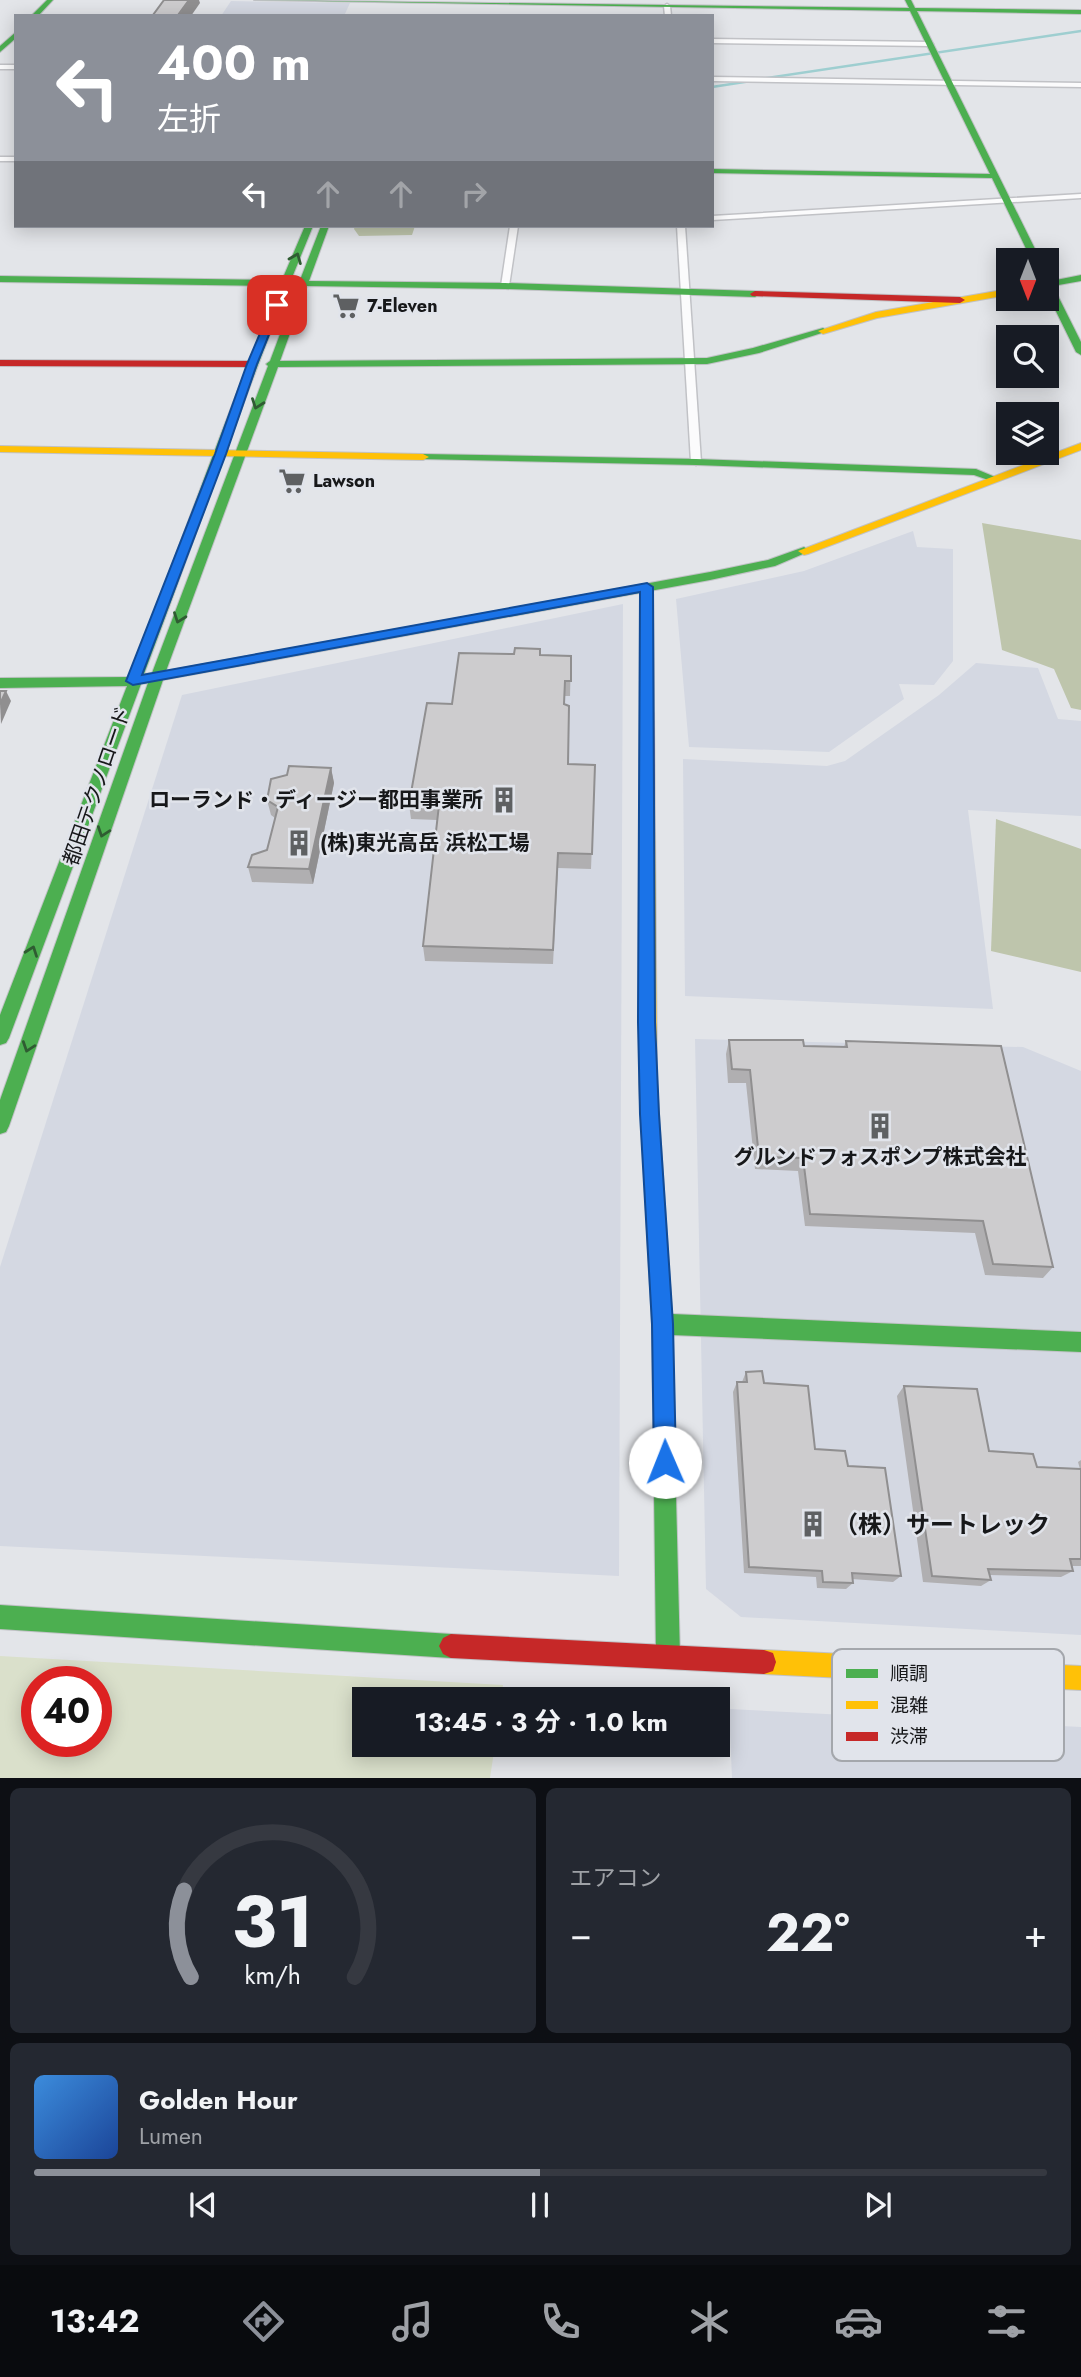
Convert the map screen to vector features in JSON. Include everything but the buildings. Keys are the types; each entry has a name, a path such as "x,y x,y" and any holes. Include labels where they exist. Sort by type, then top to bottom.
{"street":[{"path":"36,14 50,0"},
{"path":"257,0 402,6 667,11 910,5 1081,12"},
{"path":"910,5 1031,248"},
{"path":"0,50 14,36"},
{"path":"714,41 933,49"},
{"path":"714,79 1081,85"},
{"path":"714,171 994,176"},
{"path":"714,218 1081,195"},
{"name":"都田テクノロード","path":"0,1038 221,454 252,364 308,228"},
{"name":"都田テクノロード","path":"1,1123 158,676 271,364 324,228"},
{"path":"505,286 514,228"},
{"path":"681,228 696,462"},
{"path":"1059,281 1081,278"},
{"path":"0,279 505,286 960,300"},
{"path":"271,364 690,362 724,359 876,315 996,294"},
{"path":"1059,307 1081,352"},
{"path":"0,363 252,364"},
{"path":"0,683 133,681 771,563 1081,446"},
{"path":"0,449 696,462 976,471 994,479"},
{"path":"647,587 647,1022 649,1114 662,1324 668,1657"},
{"path":"662,1324 1081,1342"},
{"path":"0,1617 360,1641 832,1665"}],"shaded area":[{"path":"231,1 350,3 345,14 222,14"},
{"path":"913,531 917,547 953,549 953,661 934,685 899,684 904,699 829,752 689,747 676,599 804,571"},
{"path":"623,604 619,1576 0,1546 0,1267 182,695"},
{"path":"976,663 1038,668 1058,719 1081,721 1081,816 968,810 993,1009 685,996 683,759 827,766 845,761 939,695"},
{"path":"695,1039 1023,1047 1081,1071 1081,1635 741,1617 706,1589"},
{"path":"730,1709 832,1714 832,1761 1064,1761 1064,1726 1081,1727 1081,1778 732,1778"}],"green space":[{"path":"414,228 412,235 359,236 354,229"},
{"path":"982,523 1081,540 1081,710 1071,708 1054,669 1002,650"},
{"path":"996,819 1081,849 1081,972 991,951"},
{"path":"0,1656 503,1685 352,1687 352,1757 493,1757 490,1778 0,1778"}],"waterway":[{"path":"760,79 1081,31"},
{"path":"714,87 751,81"}],"traffic: fast":[{"path":"36,14 50,0"},
{"path":"257,0 1081,12"},
{"path":"908,0 1031,248"},
{"path":"0,50 14,36"},
{"path":"714,171 994,176"},
{"path":"0,1038 221,454 252,364 308,228"},
{"path":"0,1126 158,674 324,228"},
{"path":"1059,282 1081,278"},
{"path":"0,279 505,286 755,294"},
{"path":"1059,307 1081,352"},
{"path":"271,364 707,361 755,351 823,331"},
{"path":"423,457 696,462 976,472 994,479"},
{"path":"0,683 133,681 710,576 771,563 804,551"},
{"path":"648,1083 662,1324 668,1657"},
{"path":"662,1324 1081,1342"},
{"path":"0,1617 451,1646"}],"traffic: slow":[{"path":"823,331 876,315 996,294"},
{"path":"804,551 1081,446"},
{"path":"0,449 423,457"},
{"path":"647,829 648,1083"},
{"path":"764,1662 832,1665"},
{"path":"1064,1677 1081,1678"}],"traffic: jam":[{"path":"755,294 960,300"},
{"path":"0,363 252,364"},
{"path":"647,587 647,829"},
{"path":"451,1646 764,1662"}],"place":[{"name":"7-Eleven","path":"346,306"},
{"name":"Lawson","path":"292,481"},
{"name":"ローランド・ディージー都田事業所","path":"504,800"},
{"name":"(株)東光高岳 浜松工場","path":"299,843"},
{"name":"グルンドフォスポンプ株式会社","path":"880,1126"},
{"name":"（株）サートレック","path":"813,1524"}],"route":[{"path":"277,305 252,364 221,454 133,681 647,587 647,1022 649,1114 662,1324 665,1462"}]}
